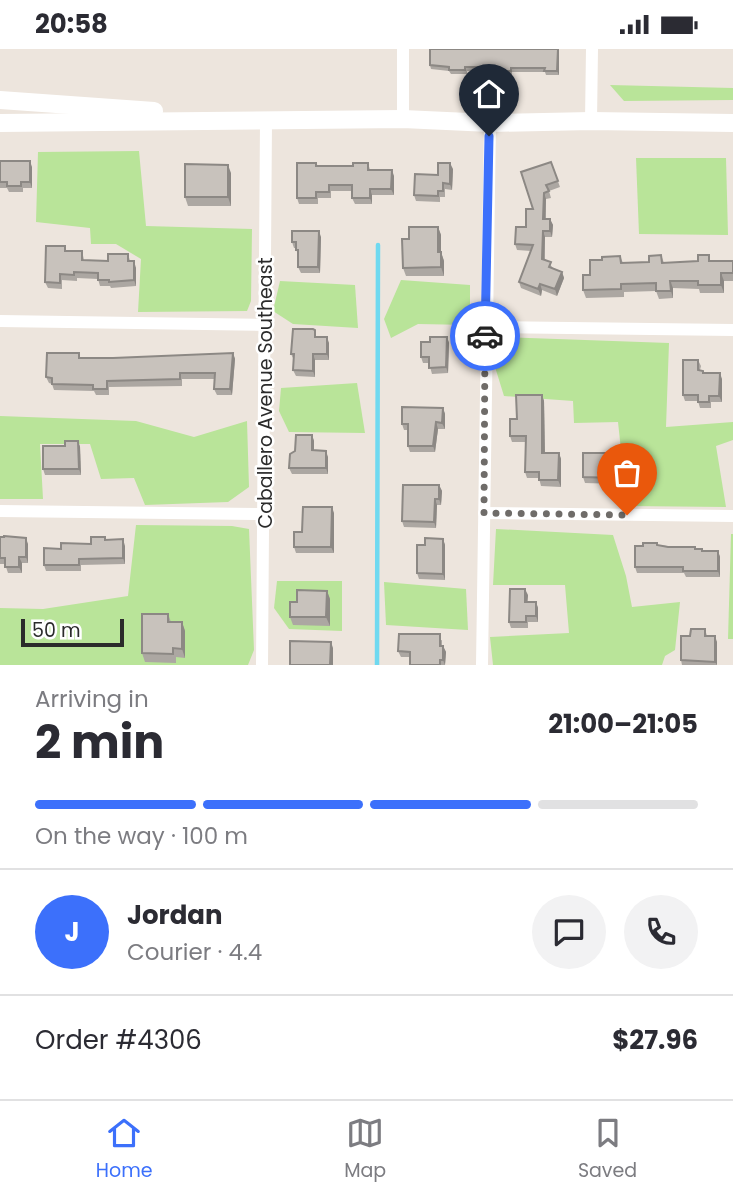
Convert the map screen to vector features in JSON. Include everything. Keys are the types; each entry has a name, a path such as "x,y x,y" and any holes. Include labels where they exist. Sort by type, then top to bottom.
{"street":[{"path":"403,49 403,119"},
{"path":"591,121 592,49"},
{"path":"0,100 266,121"},
{"path":"0,123 403,119 490,123 733,123"},
{"name":"Caballero Avenue Southeast","path":"262,665 266,121"},
{"path":"482,665 490,123"},
{"path":"0,321 266,325"},
{"path":"485,327 733,330"},
{"path":"0,511 264,514"},
{"path":"484,513 733,516"}],"green space":[{"path":"610,85 733,88 733,100 624,101"},
{"path":"139,151 146,226 252,229 251,301 247,311 138,312 141,259 116,244 91,244 90,228 36,222 38,152"},
{"path":"636,158 726,158 728,235 639,234"},
{"path":"401,280 470,285 470,325 418,324 391,338 384,319"},
{"path":"280,281 355,285 358,328 293,324 273,311"},
{"path":"503,337 669,343 666,427 733,422 733,440 716,446 726,507 627,506 618,422 574,423 573,401 504,396 495,367"},
{"path":"357,383 365,433 289,432 279,411 281,388"},
{"path":"0,416 136,421 194,437 247,421 249,487 228,502 145,505 134,478 101,479 90,444 40,444 43,499 0,499"},
{"path":"136,525 232,526 249,529 254,650 248,665 0,665 0,608 43,609 128,596"},
{"path":"496,529 613,535 626,576 632,607 680,602 675,650 665,656 662,665 493,665 490,637 569,633 565,585 493,585"},
{"path":"731,534 733,639 728,639"},
{"path":"277,581 342,581 342,631 289,629 274,608"},
{"path":"384,582 466,589 468,630 386,625"}],"building":[{"path":"430,49 558,49 557,71 544,71 545,68 511,68 511,71 497,71 497,67 449,70 449,67 430,65"},
{"path":"0,161 30,161 30,182 21,182 21,186 7,186 7,182 0,182"},
{"path":"551,162 558,181 546,185 549,191 544,193 543,219 550,219 550,231 543,231 542,259 551,262 549,267 562,272 555,289 540,284 538,289 519,282 533,245 515,244 516,227 526,227 526,209 533,209 521,172"},
{"path":"297,163 353,166 353,163 368,163 368,170 392,170 391,189 370,189 370,198 352,198 352,185 329,185 329,192 316,192 316,198 297,198"},
{"path":"438,163 450,163 450,184 443,183 443,191 438,191 438,196 414,195 415,174 438,175"},
{"path":"185,164 228,165 228,197 185,197"},
{"path":"409,227 438,227 441,267 403,268 402,239 409,239"},
{"path":"292,231 319,231 318,267 298,267 298,250 296,242 292,242"},
{"path":"46,246 65,246 65,251 82,251 82,260 108,261 108,254 128,254 128,261 134,261 134,280 109,282 98,280 98,273 74,272 74,275 60,274 60,283 45,282"},
{"path":"661,255 662,263 698,261 698,255 709,255 709,261 733,261 733,273 721,273 721,285 698,285 698,281 670,281 671,291 656,291 656,283 621,284 621,289 583,290 583,275 590,275 590,260 620,256 621,263 649,262 649,256"},
{"path":"293,329 313,329 315,337 327,337 327,354 313,354 313,371 293,370"},
{"path":"430,337 447,337 446,367 429,368 429,357 421,357 421,342 430,342"},
{"path":"47,353 79,353 79,358 113,358 233,353 230,389 214,389 215,373 180,373 180,379 107,381 107,389 93,389 93,385 52,384 52,378 46,377"},
{"path":"683,360 698,360 698,370 703,373 720,373 719,396 709,396 709,402 698,402 698,395 683,395"},
{"path":"516,395 542,395 542,453 559,453 558,480 539,480 539,472 525,472 526,436 510,436 510,419 517,419"},
{"path":"402,407 443,408 442,423 436,422 433,446 408,446 408,424 402,424"},
{"path":"296,435 312,435 312,450 326,451 326,468 289,468 290,454 295,451"},
{"path":"65,441 78,441 79,469 43,469 43,446 65,446"},
{"path":"583,453 615,453 615,478 583,477"},
{"path":"403,485 439,485 434,522 402,521"},
{"path":"303,507 332,507 331,547 294,547 294,532 302,532"},
{"path":"0,537 26,538 26,557 19,557 19,567 5,567 5,558 0,558"},
{"path":"91,537 105,537 105,540 123,539 123,558 79,559 79,565 44,565 44,548 61,549 61,543 91,544"},
{"path":"425,538 443,539 443,574 417,573 417,545 425,545"},
{"path":"643,543 718,551 718,571 683,571 683,567 635,567 635,546 643,546"},
{"path":"510,589 525,589 525,602 536,602 536,616 526,616 526,622 509,622"},
{"path":"297,590 327,591 326,617 290,617 290,602 297,602"},
{"path":"142,614 168,614 168,622 182,622 182,649 173,648 173,654 142,653"},
{"path":"691,629 705,629 705,636 715,636 715,662 681,660 681,636 690,636"},
{"path":"399,634 440,634 443,660 440,660 440,665 410,665 410,652 398,651"},
{"path":"290,641 331,642 330,665 290,665"}],"waterway":[{"path":"377,665 378,245"}],"way so far":[{"path":"485,336 484,513 627,515"}],"route":[{"path":"485,336 489,136"}]}
